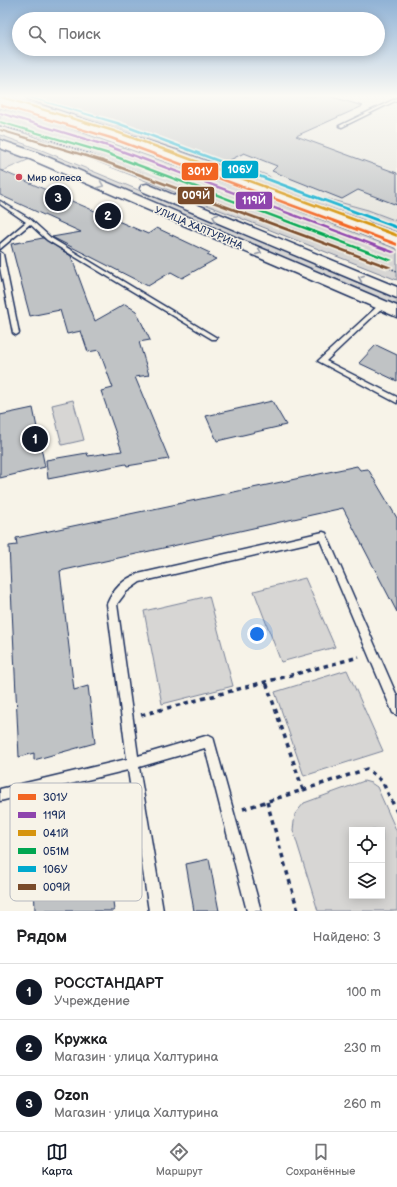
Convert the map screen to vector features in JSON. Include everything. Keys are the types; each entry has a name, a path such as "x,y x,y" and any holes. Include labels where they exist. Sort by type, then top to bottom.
{"main road":[{"name":"УЛИЦА ХАЛТУРИНА","path":"0,144 34,156 397,312"},
{"name":"УЛИЦА ХАЛТУРИНА","path":"134,182 397,293"}],"lane":[{"path":"0,202 28,220 49,239 214,338"},
{"path":"0,247 28,222 28,220"},
{"path":"0,254 16,333"},
{"path":"382,305 321,361 397,400"},
{"path":"136,783 112,604 119,590 138,578 323,536 397,708"},
{"path":"50,783 133,763 209,741 254,911"},
{"path":"0,795 10,793"},
{"path":"142,821 156,911"}],"path":[{"path":"127,719 373,653"},
{"path":"266,682 302,790"},
{"path":"228,814 367,769 382,781 397,812"},
{"path":"267,802 298,911"}],"shaded area":[{"path":"0,139 10,139 44,151 397,297 397,307 127,190 0,140"},
{"path":"38,139 99,139 250,192 397,249 397,280"},
{"path":"138,139 144,139 219,165 230,160 269,176 281,186 368,210 397,221 397,232"},
{"path":"168,139 397,139 397,221 368,210 281,186 268,176 221,157"},
{"path":"0,148 30,159 0,172"},
{"path":"73,400 84,440 62,445 52,405"},
{"path":"305,578 335,647 281,662 254,591"},
{"path":"209,596 233,686 162,704 144,611"},
{"path":"347,670 383,751 304,776 275,692"},
{"path":"364,781 377,787 397,832 397,911 318,911 293,830 295,814 304,803"}],"building":[{"path":"144,139 303,139 397,173 397,205 358,190 342,199 272,171 277,166 244,153 220,165"},
{"path":"0,170 148,234 157,228 210,253 207,255 216,259 182,278 171,272 148,286 52,237 81,232 0,195"},
{"path":"43,238 71,256 95,321 125,304 136,311 150,340 139,342 149,375 135,377 169,459 127,466 126,464 48,479 46,460 87,453 88,456 122,451 101,391 113,388 99,350 88,352 81,331 67,334 60,310 30,316 11,244"},
{"path":"376,345 397,355 397,381 359,363"},
{"path":"272,401 286,425 217,441 206,416"},
{"path":"33,408 45,467 0,478 0,415"},
{"path":"357,466 360,470 368,469 397,518 397,612 343,508 60,571 74,690 88,686 95,743 34,760 34,753 19,757 9,546 17,545 16,538"},
{"path":"209,859 219,911 194,911 186,864"},
{"path":"35,901 113,901 114,911 35,911"}],"transit line":[{"name":"009Й","path":"28,139 103,161 389,267"},
{"name":"051М","path":"56,139 106,153 391,260"},
{"name":"119Й","path":"83,139 108,146 394,252"},
{"name":"301У","path":"112,139 397,245"},
{"name":"041Й","path":"134,139 397,236"},
{"name":"106У","path":"158,139 397,228"}],"place":[{"name":"Мир колеса","path":"19,177"},
{"name":"Ozon","path":"58,198"},
{"name":"Кружка","path":"108,216"},
{"name":"РОССТАНДАРТ","path":"35,439"}]}
